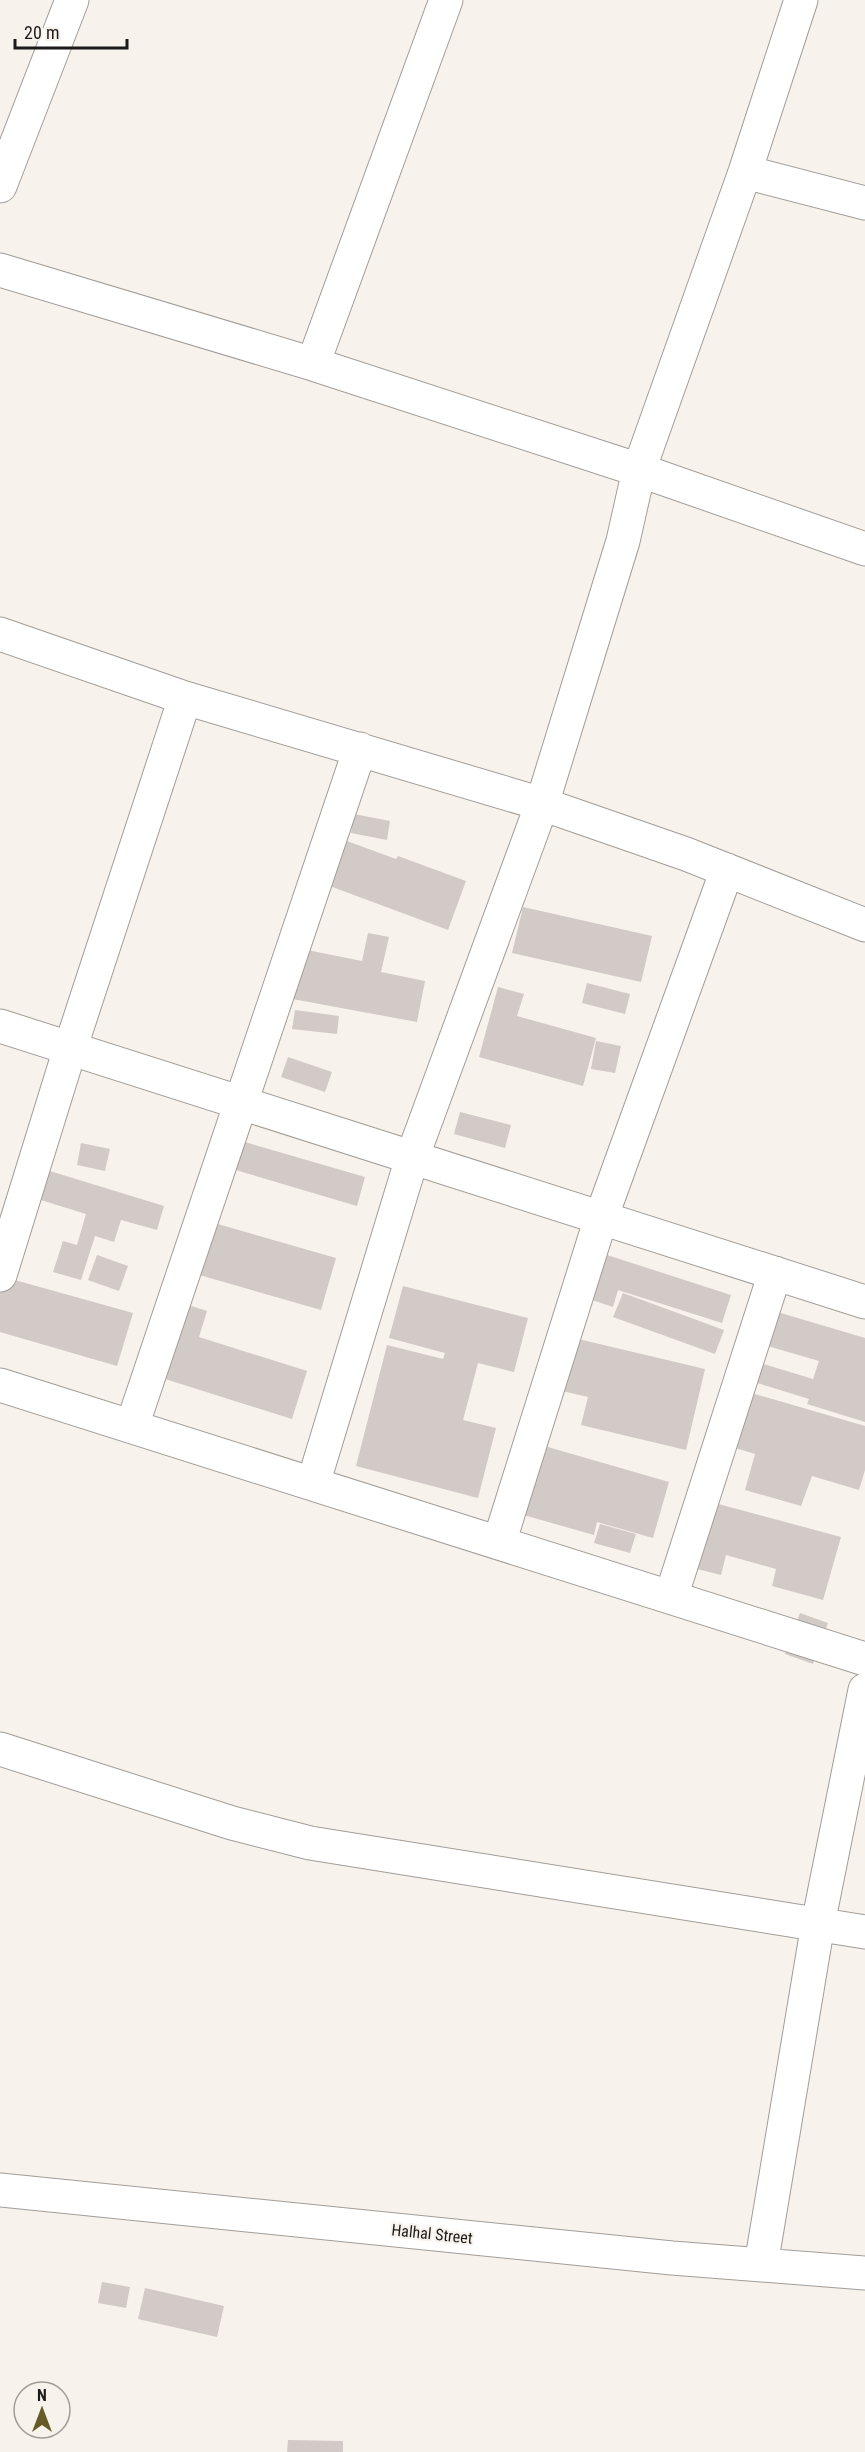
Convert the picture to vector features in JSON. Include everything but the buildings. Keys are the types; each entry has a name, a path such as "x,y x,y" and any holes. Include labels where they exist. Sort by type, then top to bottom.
{"street":[{"path":"0,186 72,0"},
{"path":"314,364 446,0"},
{"path":"314,1484 412,1158 542,804 622,541 639,470 745,172 801,0"},
{"path":"745,172 865,203"},
{"path":"0,270 314,364 639,470 865,549"},
{"path":"0,634 185,698 542,804 727,870 865,925"},
{"path":"0,1275 70,1049 185,698"},
{"path":"132,1426 360,749"},
{"path":"499,1543 602,1218 727,870"},
{"path":"0,1026 865,1302"},
{"path":"671,1598 775,1274"},
{"path":"0,1384 865,1659"},
{"path":"761,2265 818,1924 865,1690"},
{"path":"0,1749 232,1823 310,1843 865,1932"},
{"name":"Halhal Street","path":"0,2190 672,2259 865,2273"}]}
